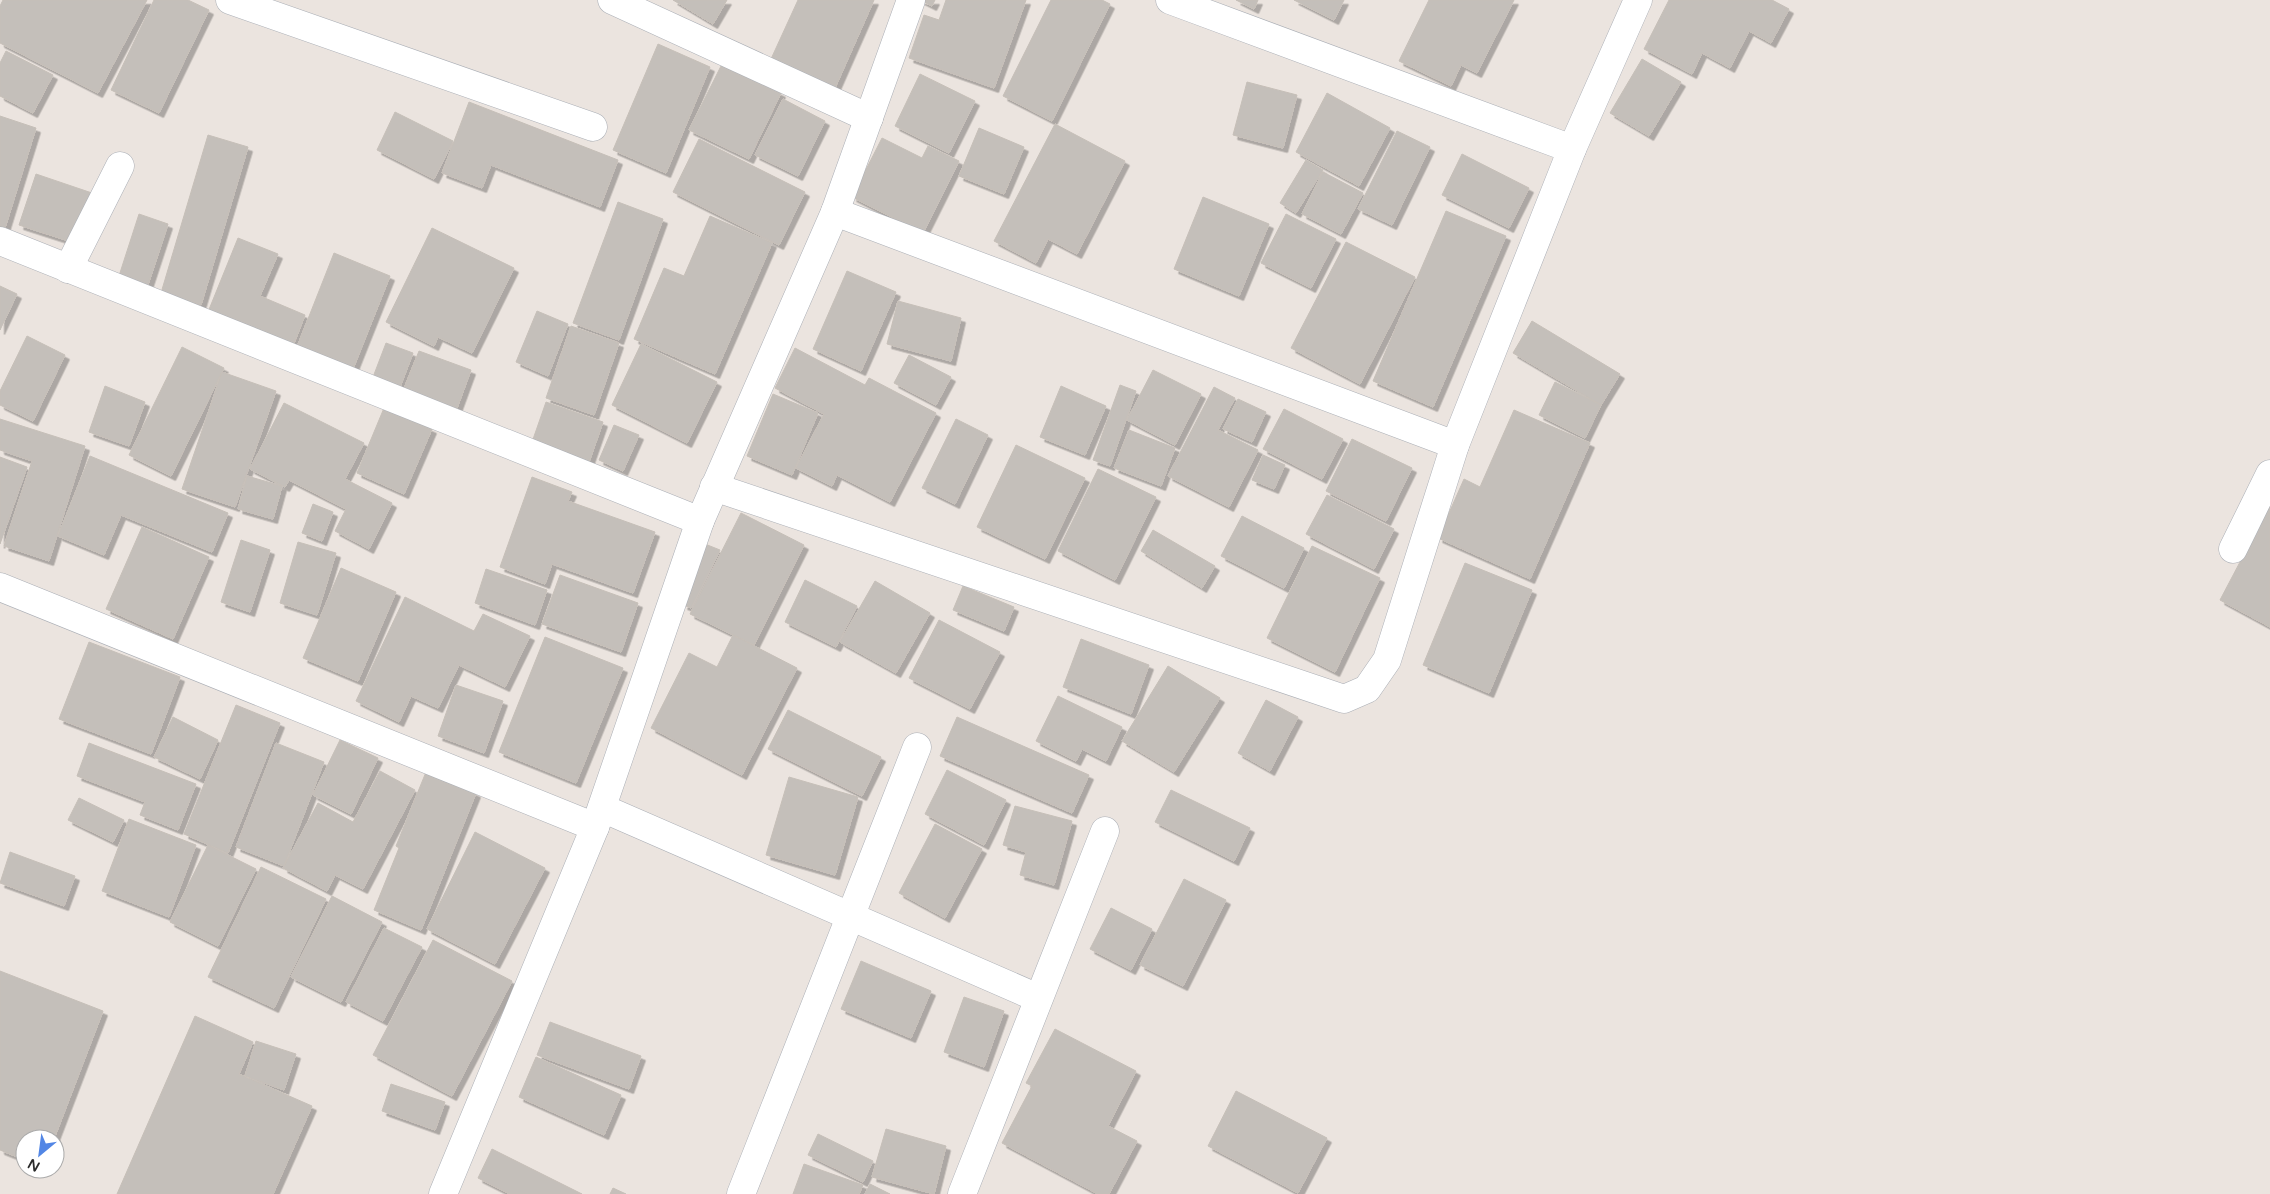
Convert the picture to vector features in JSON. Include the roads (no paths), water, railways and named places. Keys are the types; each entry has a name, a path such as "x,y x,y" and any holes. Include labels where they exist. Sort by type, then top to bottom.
{"street":[{"path":"230,0 593,127"},
{"path":"612,0 869,118"},
{"path":"443,1194 598,817 700,521 835,212 911,0"},
{"path":"1170,0 1572,149"},
{"path":"714,487 1344,699 1367,689 1387,660 1455,445 1572,149 1638,0"},
{"path":"68,269 120,166"},
{"path":"835,212 1455,445"},
{"path":"0,242 700,521"},
{"path":"2233,549 2270,474"},
{"path":"0,588 851,916 1038,998"},
{"path":"742,1194 917,747"},
{"path":"962,1194 1105,831"}]}
